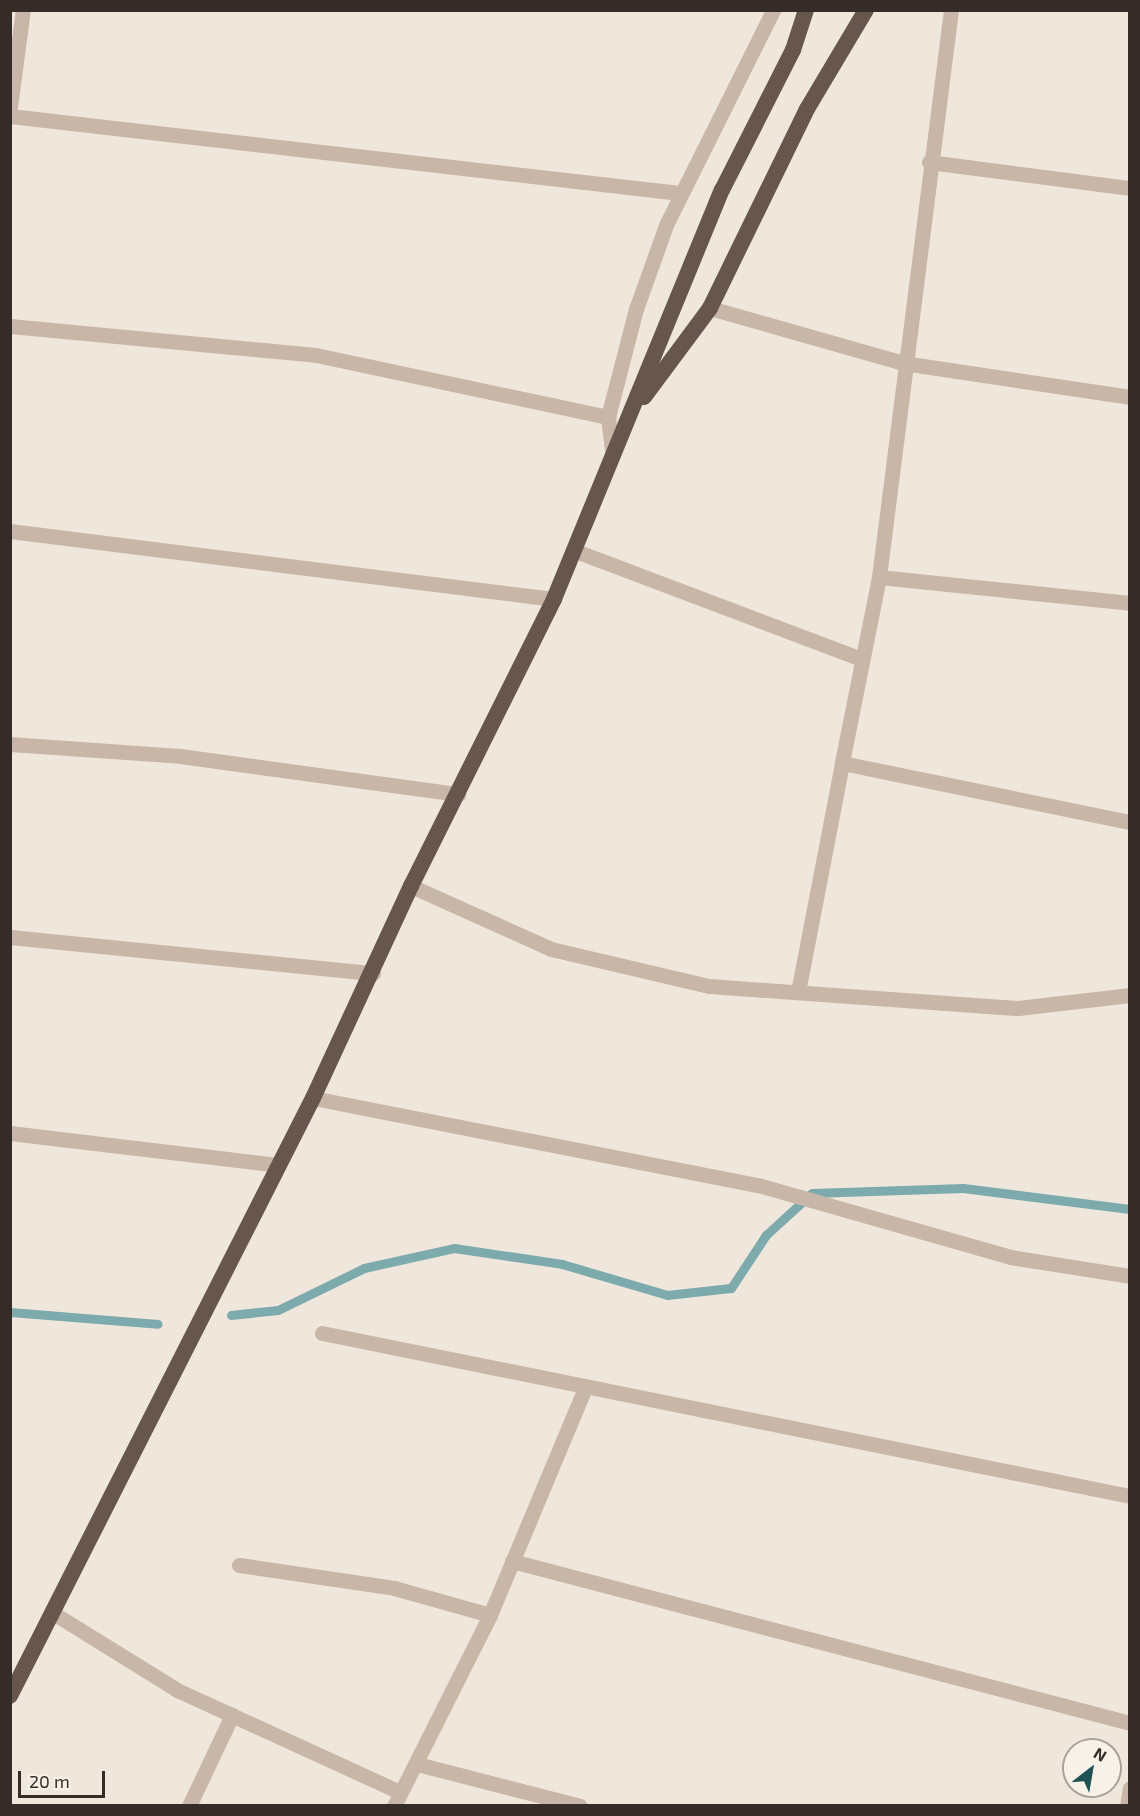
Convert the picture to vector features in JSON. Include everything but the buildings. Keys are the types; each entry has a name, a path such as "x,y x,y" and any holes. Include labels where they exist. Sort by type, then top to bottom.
{"highway":[{"path":"10,1696 277,1165 313,1098 373,973 411,886 554,599 612,450 630,417 722,190 793,50 806,10"},
{"path":"630,417 710,308 807,109 866,10"}],"street":[{"path":"10,107 23,10"},
{"path":"612,450 608,417 636,309 680,193 773,10"},
{"path":"798,992 879,576 903,363 951,10"},
{"path":"10,116 680,193"},
{"path":"929,162 1130,188"},
{"path":"710,308 903,363 1130,397"},
{"path":"10,326 316,356 608,417"},
{"path":"10,531 554,599"},
{"path":"573,550 862,659"},
{"path":"879,576 1130,603"},
{"path":"10,744 180,756 458,794"},
{"path":"842,764 1130,822"},
{"path":"411,886 551,949 709,987 1018,1008 1130,995"},
{"path":"10,937 373,973"},
{"path":"313,1098 758,1185 871,1220 1010,1257 1130,1276"},
{"path":"10,1133 277,1165"},
{"path":"322,1333 585,1388 1130,1496"},
{"path":"53,1613 177,1690 232,1715 397,1799 417,1764 490,1616 585,1388"},
{"path":"512,1561 1130,1723"},
{"path":"239,1565 371,1583 490,1616"},
{"path":"189,1806 232,1715"},
{"path":"417,1764 580,1806"},
{"path":"1127,1806 1130,1788"}],"waterway":[{"path":"231,1315 278,1310 364,1268 454,1248 562,1264 667,1295 731,1288 766,1235 812,1193 963,1188 1130,1209"},
{"path":"10,1312 158,1324"}]}
